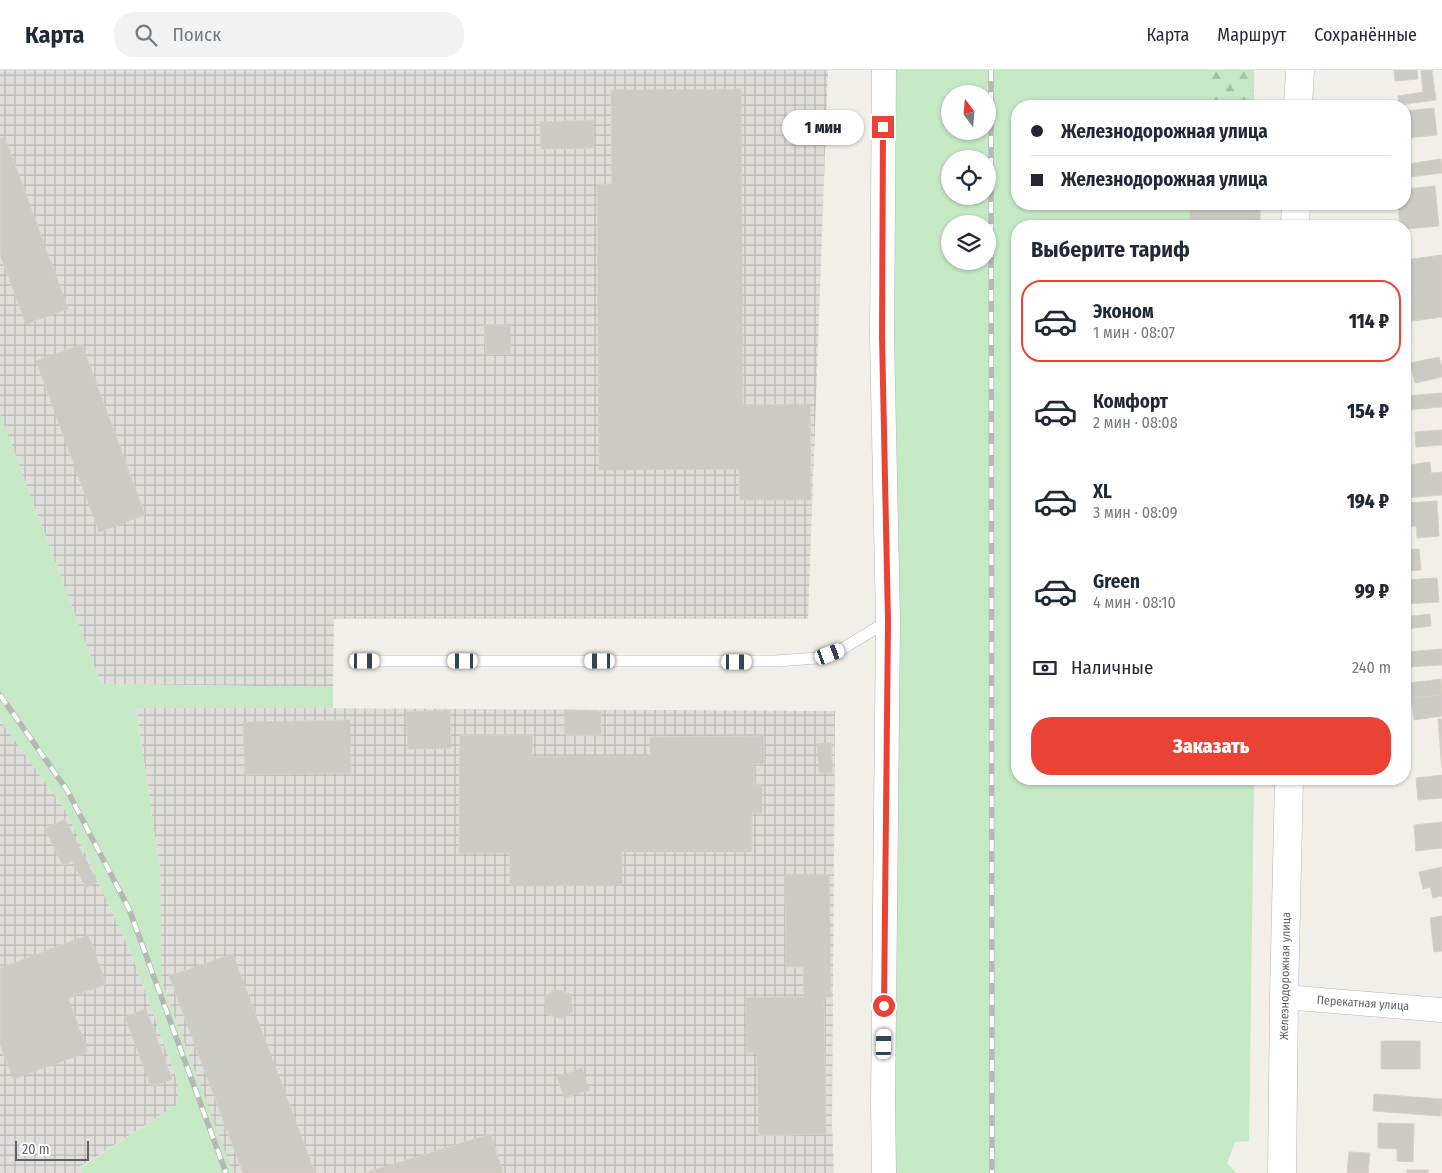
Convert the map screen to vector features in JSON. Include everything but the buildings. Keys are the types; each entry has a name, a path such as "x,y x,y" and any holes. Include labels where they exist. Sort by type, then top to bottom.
{"street":[{"path":"884,70 882,336 888,621 883,1082 884,1173"},
{"path":"1298,100 1300,70"},
{"name":"Железнодорожная улица","path":"1282,1173 1289,785"},
{"name":"Перекатная улица","path":"1284,997 1442,1010"}],"lane":[{"path":"365,661 776,662 817,658 842,649 888,621"}],"shaded area":[{"path":"0,70 828,70 808,619 334,619 333,687 101,684 0,414"},
{"path":"136,707 835,711 832,1123 834,1173 232,1173 161,980 160,869"},
{"path":"0,720 66,811 133,958 178,1083 178,1104 80,1167 82,1173 0,1173"}],"green space":[{"path":"884,70 1209,70 1209,100 1011,100 1011,210 1191,210 1190,220 1011,220 1011,785 1254,785 1249,1141 1235,1142 1227,1163 1236,1173 884,1173"},
{"path":"1209,70 1254,70 1254,100 1209,100"},
{"path":"0,414 101,684 333,687 333,708 136,708 160,869 161,980 233,1173 82,1173 80,1168 178,1104 178,1083 133,958 66,811 0,720"}],"railway":[{"path":"991,70 992,1173"},
{"path":"0,695 67,790 129,909 226,1173"}],"route":[{"path":"883,127 882,336 888,621 884,1006"}]}
